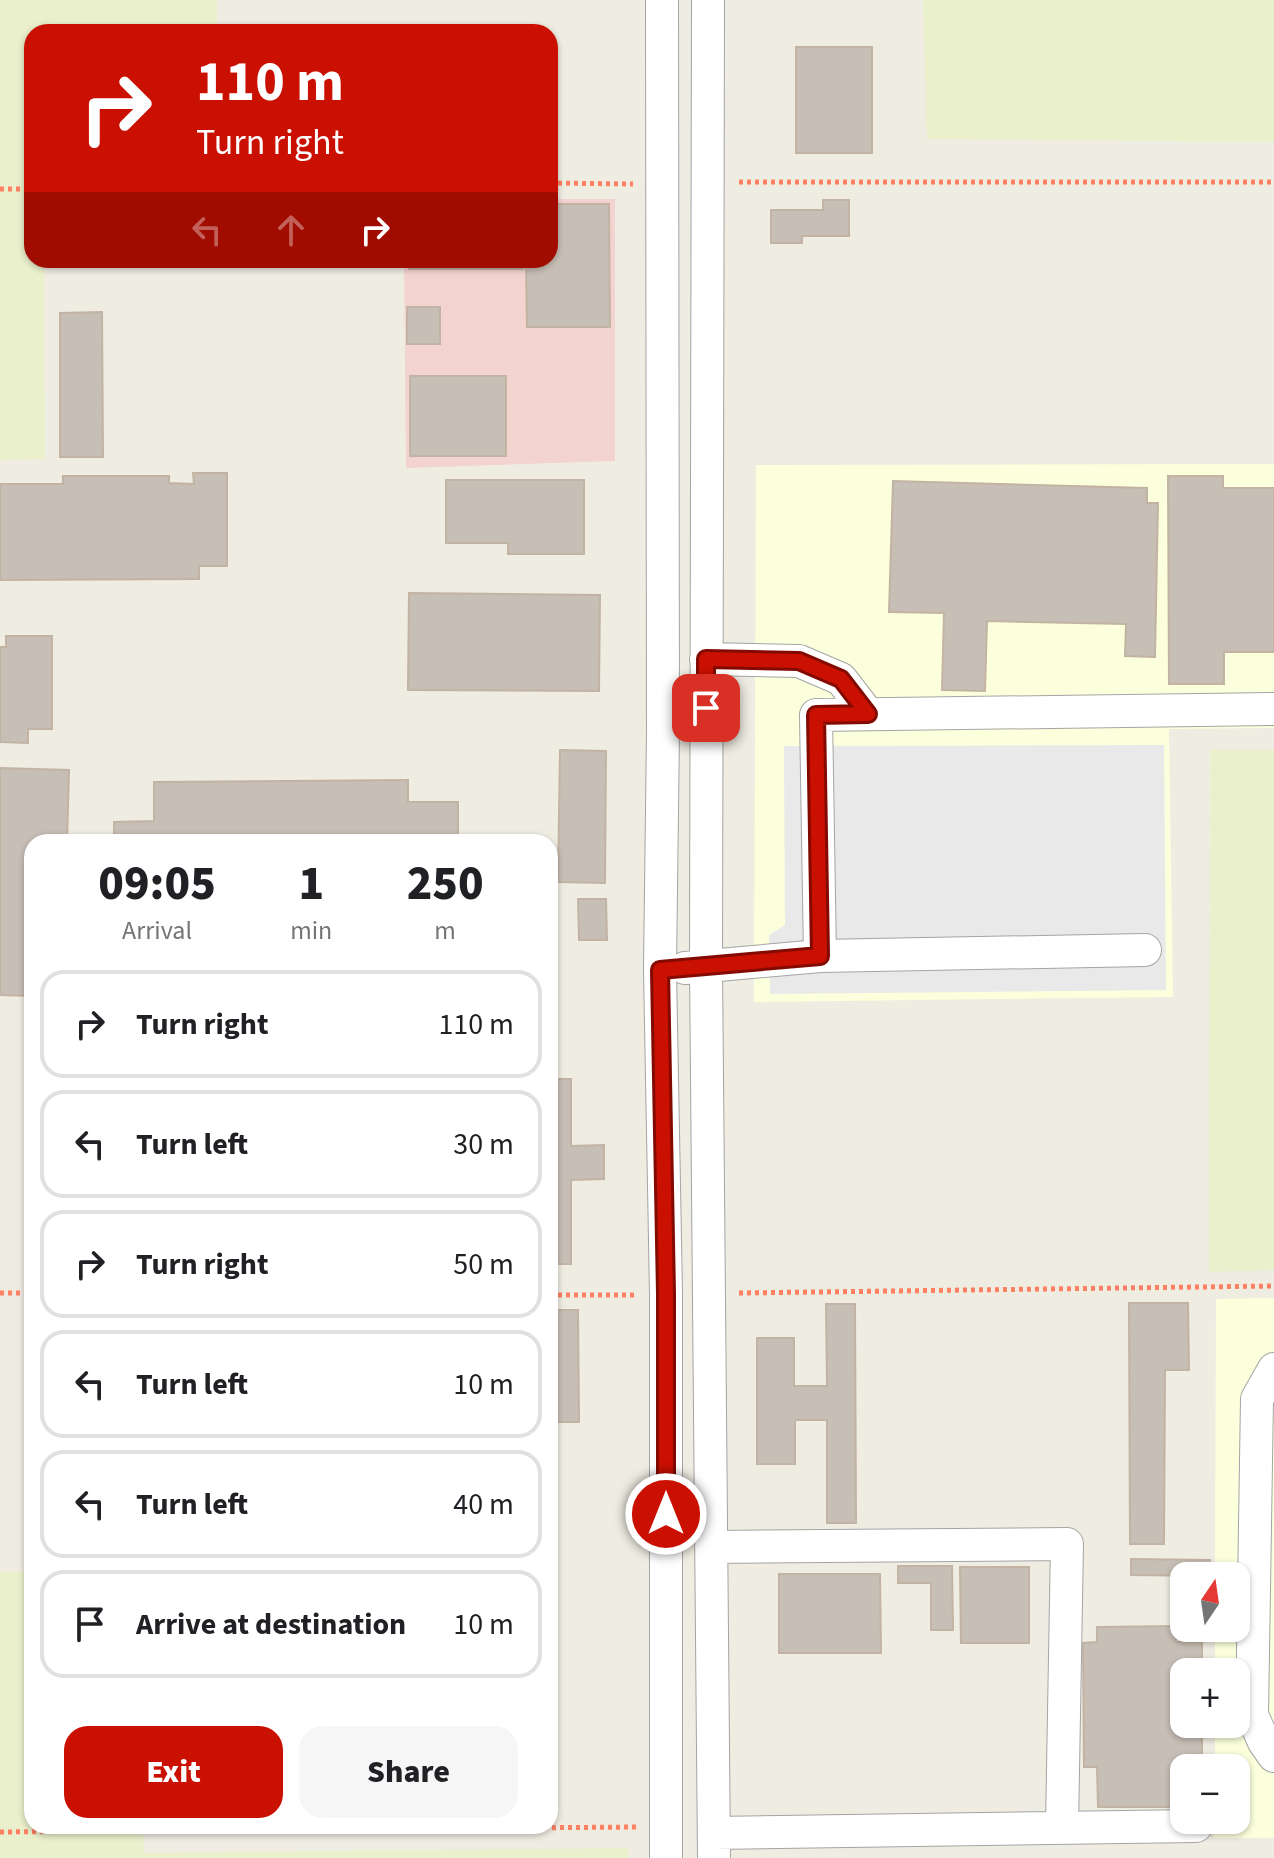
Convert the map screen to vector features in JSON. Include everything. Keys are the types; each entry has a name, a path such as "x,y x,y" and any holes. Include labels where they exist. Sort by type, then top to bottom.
{"street":[{"path":"662,0 660,970 666,1294 666,1843"},
{"path":"708,0 706,966 714,1846 1062,1827 1170,1826"},
{"path":"706,659 799,661 841,679 868,714"},
{"path":"820,956 816,715 1274,709"},
{"path":"660,970 820,956 1145,950"},
{"path":"1274,1369 1257,1399 1265,1439 1263,1706 1252,1715 1274,1756"},
{"path":"711,1547 1067,1544 1062,1827"}],"path":[{"path":"707,182 1274,182"},
{"path":"558,183 664,184"},
{"path":"0,189 24,189"},
{"path":"709,1294 1274,1286"},
{"path":"0,1293 24,1293"},
{"path":"558,1295 666,1294"},
{"path":"558,1826 581,1826 666,1843"},
{"path":"0,1832 24,1832"}],"shaded area":[{"path":"0,0 217,0 217,24 24,24 24,268 44,268 45,459 0,460"},
{"path":"923,0 1274,0 1274,142 927,139"},
{"path":"558,199 615,199 615,461 406,468 404,268 558,268"},
{"path":"1274,464 1274,728 1169,729 1173,997 754,1002 756,465"},
{"path":"1164,745 1166,990 770,994 769,935 785,925 784,746"},
{"path":"1210,750 1274,750 1274,1270 1209,1272"},
{"path":"1274,1298 1274,1838 1214,1838 1214,1834 1250,1834 1250,1754 1215,1754 1215,1738 1250,1738 1250,1658 1215,1658 1215,1642 1250,1642 1250,1562 1215,1562 1216,1299"},
{"path":"24,1571 24,1834 143,1834 144,1853 628,1848 629,1858 0,1858 0,1572"}],"building":[{"path":"796,47 872,47 872,153 796,153"},
{"path":"823,200 849,200 849,236 802,236 802,243 771,243 771,210 823,210"},
{"path":"558,204 609,204 610,327 527,327 526,268 558,268"},
{"path":"523,268 523,269 409,269"},
{"path":"407,307 440,307 440,344 407,344"},
{"path":"102,312 103,457 60,457 60,313"},
{"path":"410,376 506,376 506,456 410,456"},
{"path":"193,473 227,473 227,566 199,566 199,579 0,580 0,484 63,484 63,476 169,476 169,483 194,484"},
{"path":"1168,476 1223,476 1223,488 1274,488 1274,652 1224,652 1224,684 1169,684"},
{"path":"446,480 584,480 584,554 508,554 508,543 446,543"},
{"path":"893,481 1147,488 1147,503 1158,503 1155,657 1125,656 1126,624 987,621 985,691 942,690 944,613 889,612"},
{"path":"409,593 600,595 599,691 408,690"},
{"path":"6,636 52,636 52,729 28,729 28,743 0,742 0,647 6,647"},
{"path":"560,750 606,751 605,883 558,882"},
{"path":"0,768 69,770 67,834 24,834 24,996 0,995"},
{"path":"408,780 408,802 458,802 458,834 114,834 114,822 154,821 154,782"},
{"path":"578,899 606,899 607,940 579,940"},
{"path":"558,1079 571,1079 571,1146 604,1145 604,1179 571,1180 571,1264 558,1264"},
{"path":"1129,1303 1188,1303 1189,1370 1165,1370 1164,1544 1130,1544"},
{"path":"826,1304 855,1304 856,1523 827,1523 827,1420 795,1420 795,1464 757,1464 757,1338 794,1338 794,1386 827,1386"},
{"path":"558,1310 578,1310 579,1422 558,1422"},
{"path":"1131,1559 1210,1560 1170,1562 1170,1575 1131,1575"},
{"path":"898,1566 952,1566 953,1630 931,1630 931,1583 898,1583"},
{"path":"960,1567 1029,1567 1029,1643 961,1643"},
{"path":"779,1574 880,1574 881,1653 779,1653"},
{"path":"1170,1626 1170,1642 1202,1642 1202,1658 1170,1658 1170,1738 1202,1738 1202,1754 1170,1754 1170,1807 1098,1807 1097,1767 1084,1767 1083,1643 1097,1642 1097,1627"}],"route":[{"path":"666,1514 666,1294 660,970 820,956 816,715 868,714 841,679 799,661 706,659 706,708"}]}
